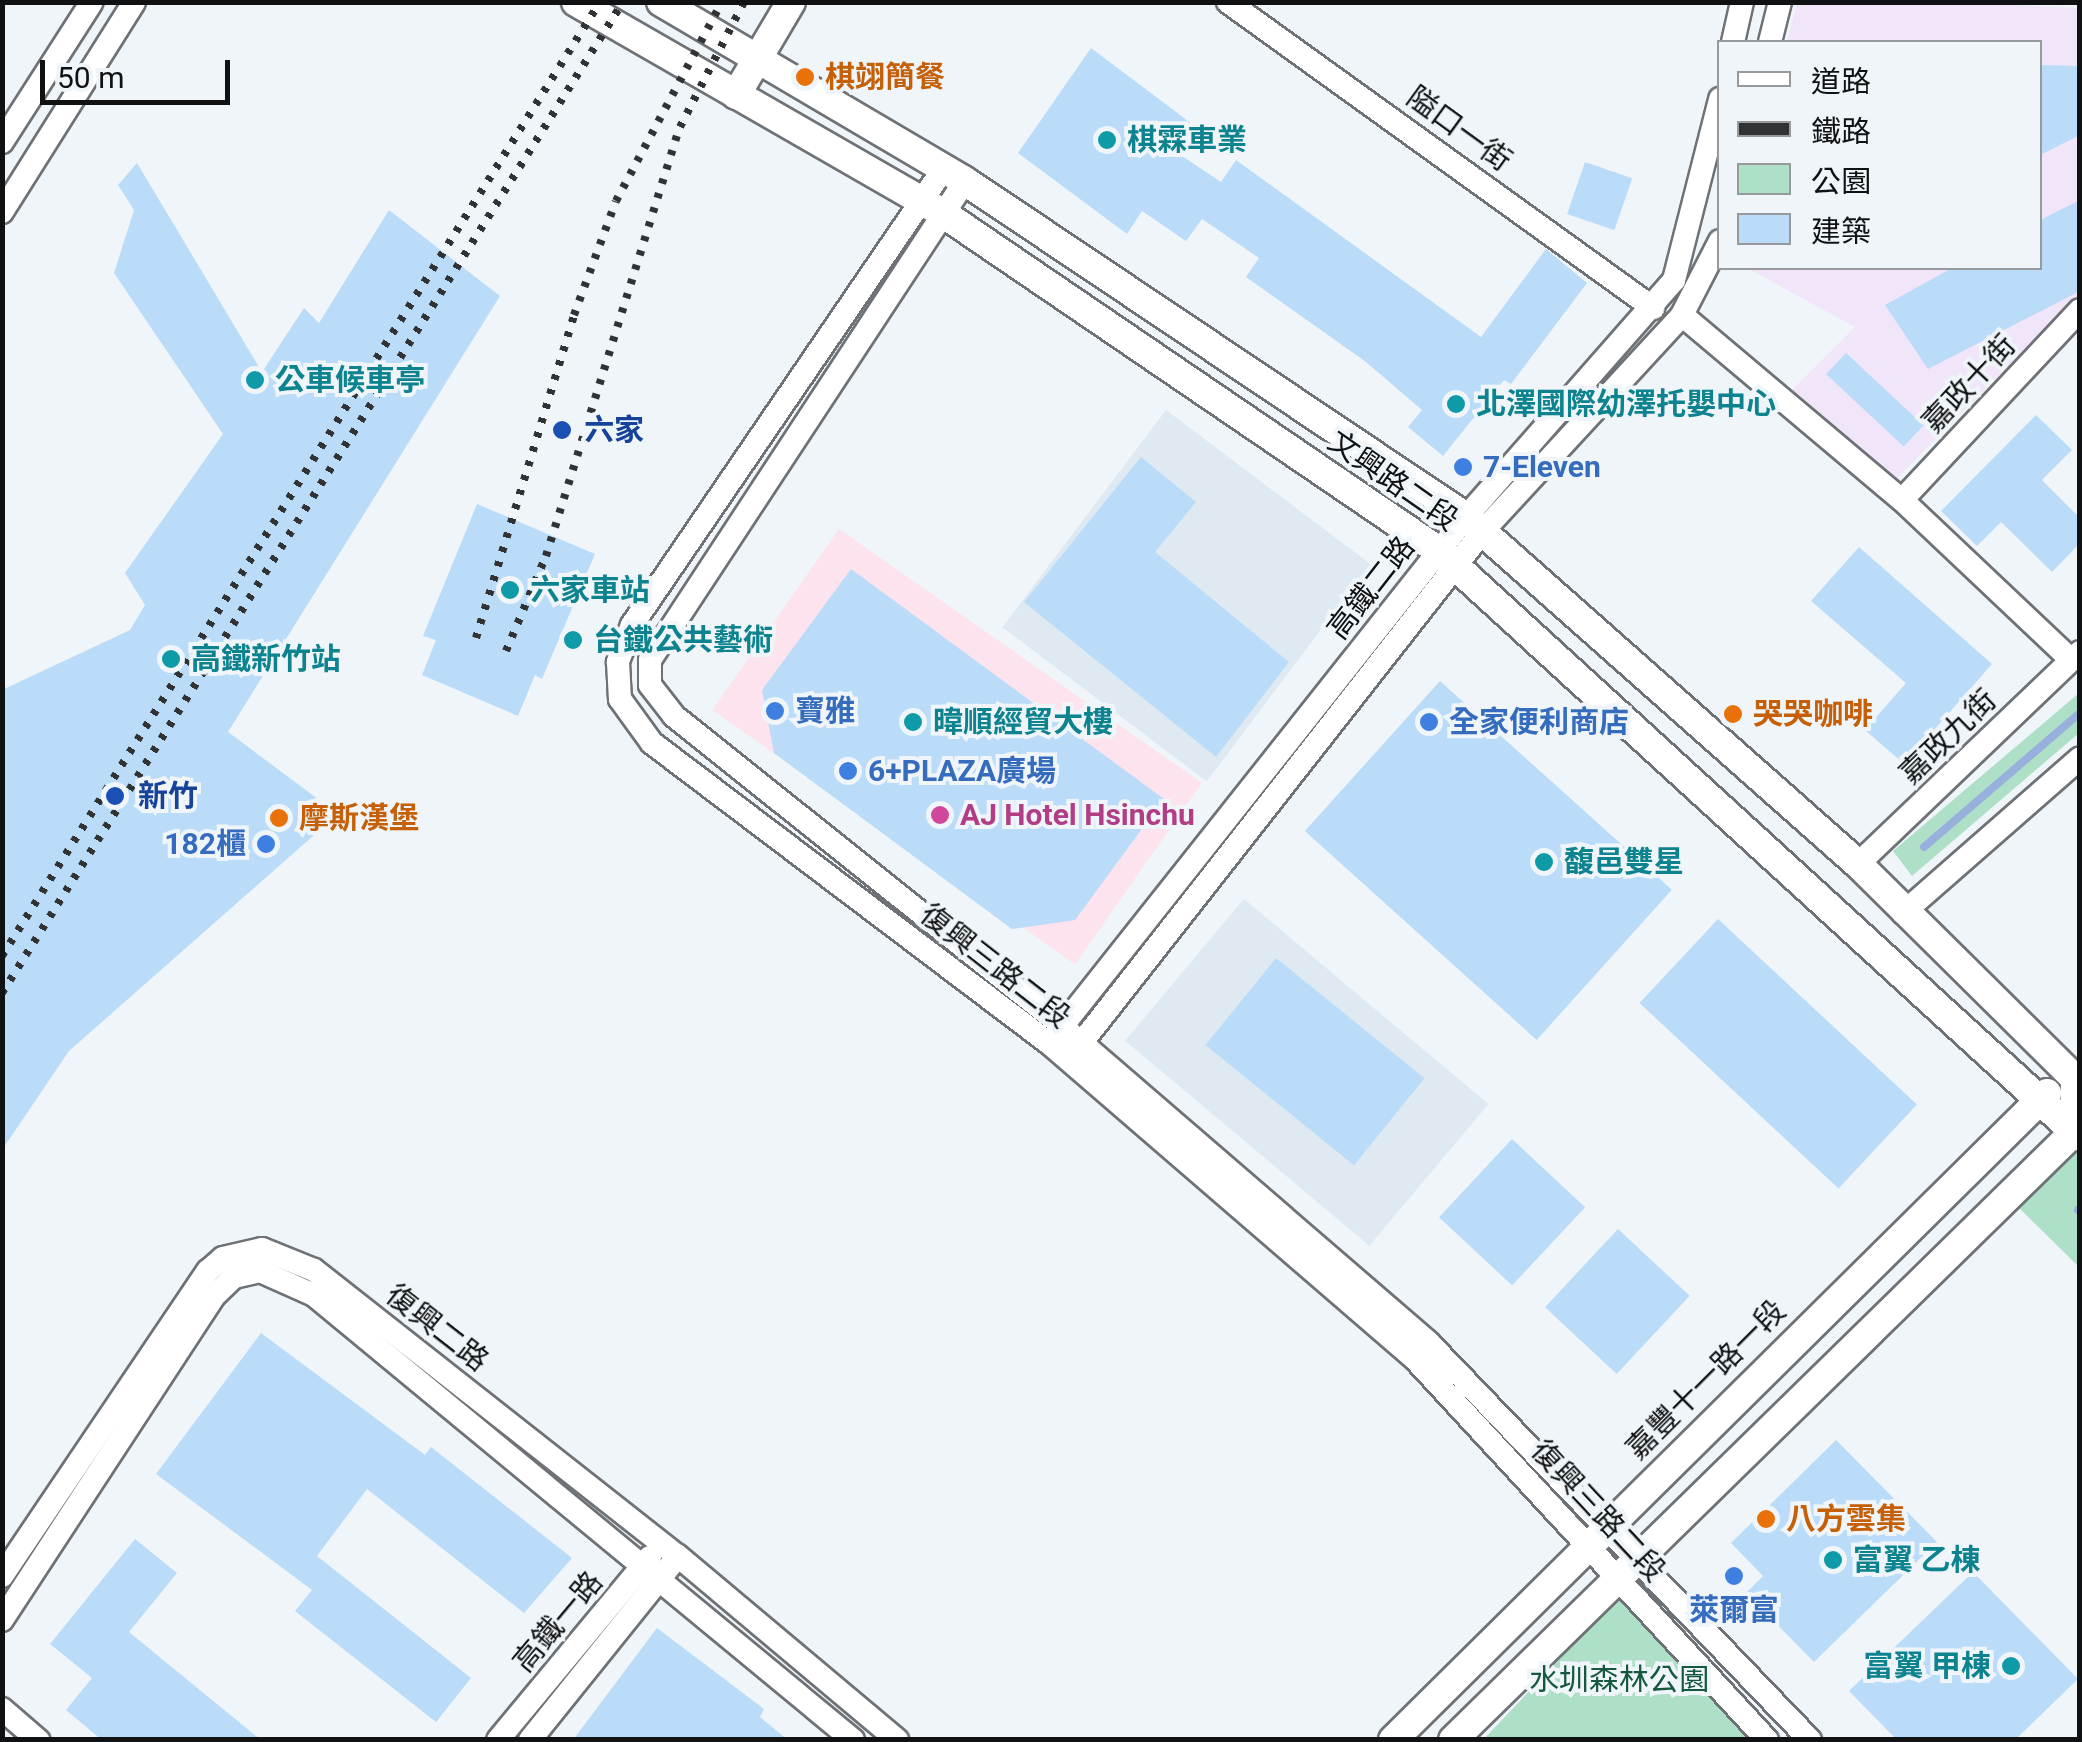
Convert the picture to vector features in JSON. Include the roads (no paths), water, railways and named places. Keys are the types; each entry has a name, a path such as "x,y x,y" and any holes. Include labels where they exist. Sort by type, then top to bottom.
{"street":[{"path":"2,142 92,2"},
{"path":"2,212 134,2"},
{"name":"文興路二段","path":"576,2 933,207 1449,559 2033,1100 2077,1135"},
{"name":"文興路二段","path":"661,2 691,9 758,57 955,174 1475,524 1858,864 1903,913 2078,1080"},
{"path":"736,95 791,2"},
{"name":"隘口一街","path":"1228,2 1653,308"},
{"path":"1732,40 1742,2"},
{"path":"1770,40 1780,2"},
{"path":"662,51 691,9"},
{"name":"高鐵二路","path":"1074,1053 1475,524 1674,280 1717,112"},
{"name":"復興三路二段","path":"955,174 650,660 650,685 674,716 1074,1053 1429,1342 1596,1534 1810,1740"},
{"name":"復興三路二段","path":"933,207 632,625 618,662 620,698 652,743 1056,1034"},
{"name":"高鐵二路","path":"1475,524 1682,315 1717,246"},
{"name":"嘉政十街","path":"1902,500 2080,310"},
{"path":"1682,315 1902,500 2075,656"},
{"name":"高鐵二路","path":"1056,1034 1449,559"},
{"name":"嘉政九街","path":"1858,864 2075,656"},
{"path":"1903,913 2080,758"},
{"path":"1453,1740 2077,1135 2078,1080"},
{"name":"嘉豐十一路一段","path":"1393,1740 2033,1100 2078,1080"},
{"name":"復興二路","path":"2,1576 208,1272 223,1258 262,1250 314,1270 670,1549 897,1740"},
{"name":"復興二路","path":"2,1620 214,1296 234,1277 260,1271 314,1296 853,1740"},
{"name":"高鐵一路","path":"530,1740 670,1549"},
{"name":"復興三路二段","path":"1630,1569 1767,1740"},
{"name":"高鐵一路","path":"498,1740 651,1576"},
{"path":"2,1710 38,1740"}],"waterway":[{"path":"1924,847 2080,713"}],"railway":[{"path":"2,956 600,2"},
{"path":"2,993 623,2"},
{"path":"476,638 574,315 616,201 722,2"},
{"path":"506,651 546,556 680,127 744,2"}],"place":[{"name":"棋翊簡餐","path":"805,77"},
{"name":"棋霖車業","path":"1107,140"},
{"name":"公車候車亭","path":"255,380"},
{"name":"北澤國際幼澤托嬰中心","path":"1456,404"},
{"name":"六家","path":"562,430"},
{"name":"7-Eleven","path":"1463,467"},
{"name":"六家車站","path":"510,590"},
{"name":"台鐵公共藝術","path":"573,640"},
{"name":"高鐵新竹站","path":"171,659"},
{"name":"寶雅","path":"775,711"},
{"name":"哭哭咖啡","path":"1733,714"},
{"name":"暐順經貿大樓","path":"913,722"},
{"name":"全家便利商店","path":"1429,722"},
{"name":"6+PLAZA廣場","path":"848,771"},
{"name":"新竹","path":"115,796"},
{"name":"AJ Hotel Hsinchu","path":"940,815"},
{"name":"摩斯漢堡","path":"279,818"},
{"name":"182櫃","path":"266,844"},
{"name":"馥邑雙星","path":"1544,862"},
{"name":"八方雲集","path":"1766,1519"},
{"name":"富翼 乙棟","path":"1833,1560"},
{"name":"萊爾富","path":"1734,1576"},
{"name":"富翼 甲棟","path":"2011,1666"}],"park label":[{"name":"水圳森林公園","path":"1619,1680"}]}
